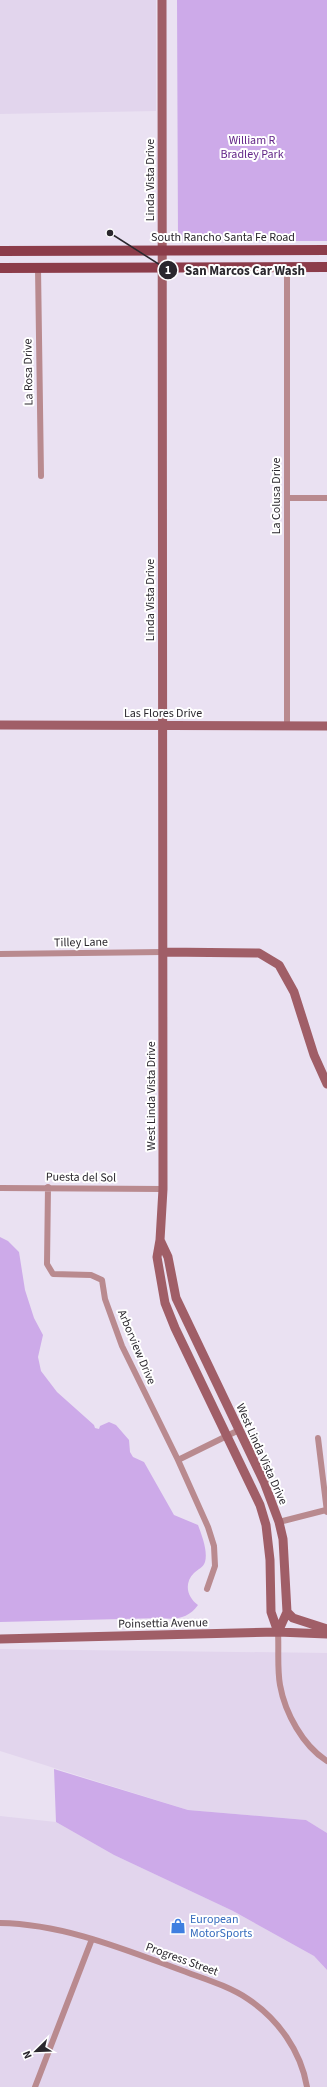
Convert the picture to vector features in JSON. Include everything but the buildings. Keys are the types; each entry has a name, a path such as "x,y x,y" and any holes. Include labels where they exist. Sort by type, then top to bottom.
{"main road":[{"name":"Linda Vista Drive","path":"162,0 163,952"},
{"name":"South Rancho Santa Fe Road","path":"0,251 327,250"},
{"path":"0,268 327,267"},
{"name":"Las Flores Drive","path":"0,725 327,726"},
{"path":"163,952 259,953 279,965 294,992 327,1083"},
{"name":"West Linda Vista Drive","path":"163,952 163,1189 160,1240 157,1257 165,1302 226,1435 252,1487 266,1524 270,1560 272,1612 278,1632"},
{"name":"West Linda Vista Drive","path":"160,1240 168,1257 176,1298 264,1482 279,1522 283,1539 287,1612 278,1632"},
{"path":"287,1612 293,1618 327,1629"},
{"name":"Poinsettia Avenue","path":"0,1639 278,1632 327,1634"}],"street":[{"name":"La Colusa Drive","path":"287,267 287,726"},
{"name":"La Rosa Drive","path":"38,268 41,476"},
{"path":"288,498 327,498"},
{"name":"Tilley Lane","path":"0,954 163,952"},
{"name":"Puesta del Sol","path":"0,1188 48,1187 163,1189"},
{"name":"Arborview Drive","path":"48,1187 47,1264 54,1274 84,1274 102,1280 105,1298 122,1346 178,1460 208,1527 214,1546 215,1566 207,1589"},
{"path":"178,1460 226,1435 239,1430"},
{"path":"279,1522 327,1511 318,1438"},
{"path":"278,1632 280,1684 286,1704 310,1748 327,1761"},
{"name":"Progress Street","path":"0,1923 37,1926 92,1939 224,1986 247,1998 266,2013 282,2030 295,2051 304,2072 307,2087"},
{"path":"35,2087 92,1939"}],"shaded area":[{"path":"0,0 156,0 156,111 0,114"},
{"path":"0,1649 327,1653 327,1833 306,1820 188,1810 0,1751"},
{"path":"0,1816 56,1822 114,1855 233,1911 314,1956 327,1970 327,2087 0,2087"}],"green space":[{"name":"William R Bradley Park","path":"177,0 327,0 327,241 178,241"},
{"path":"0,1237 8,1241 19,1252 25,1290 34,1318 43,1335 38,1357 41,1371 57,1392 94,1425 95,1428 99,1429 100,1426 109,1422 116,1425 129,1440 130,1452 133,1457 144,1462 174,1515 198,1525 204,1544 206,1558 203,1566 194,1573 189,1582 189,1595 198,1605 191,1613 172,1619 0,1622"},
{"path":"54,1769 188,1810 306,1820 327,1833 327,1970 314,1956 233,1911 114,1855 56,1822"}],"place":[{"name":"San Marcos Car Wash","path":"110,233"},
{"name":"European MotorSports","path":"178,1926"}]}
